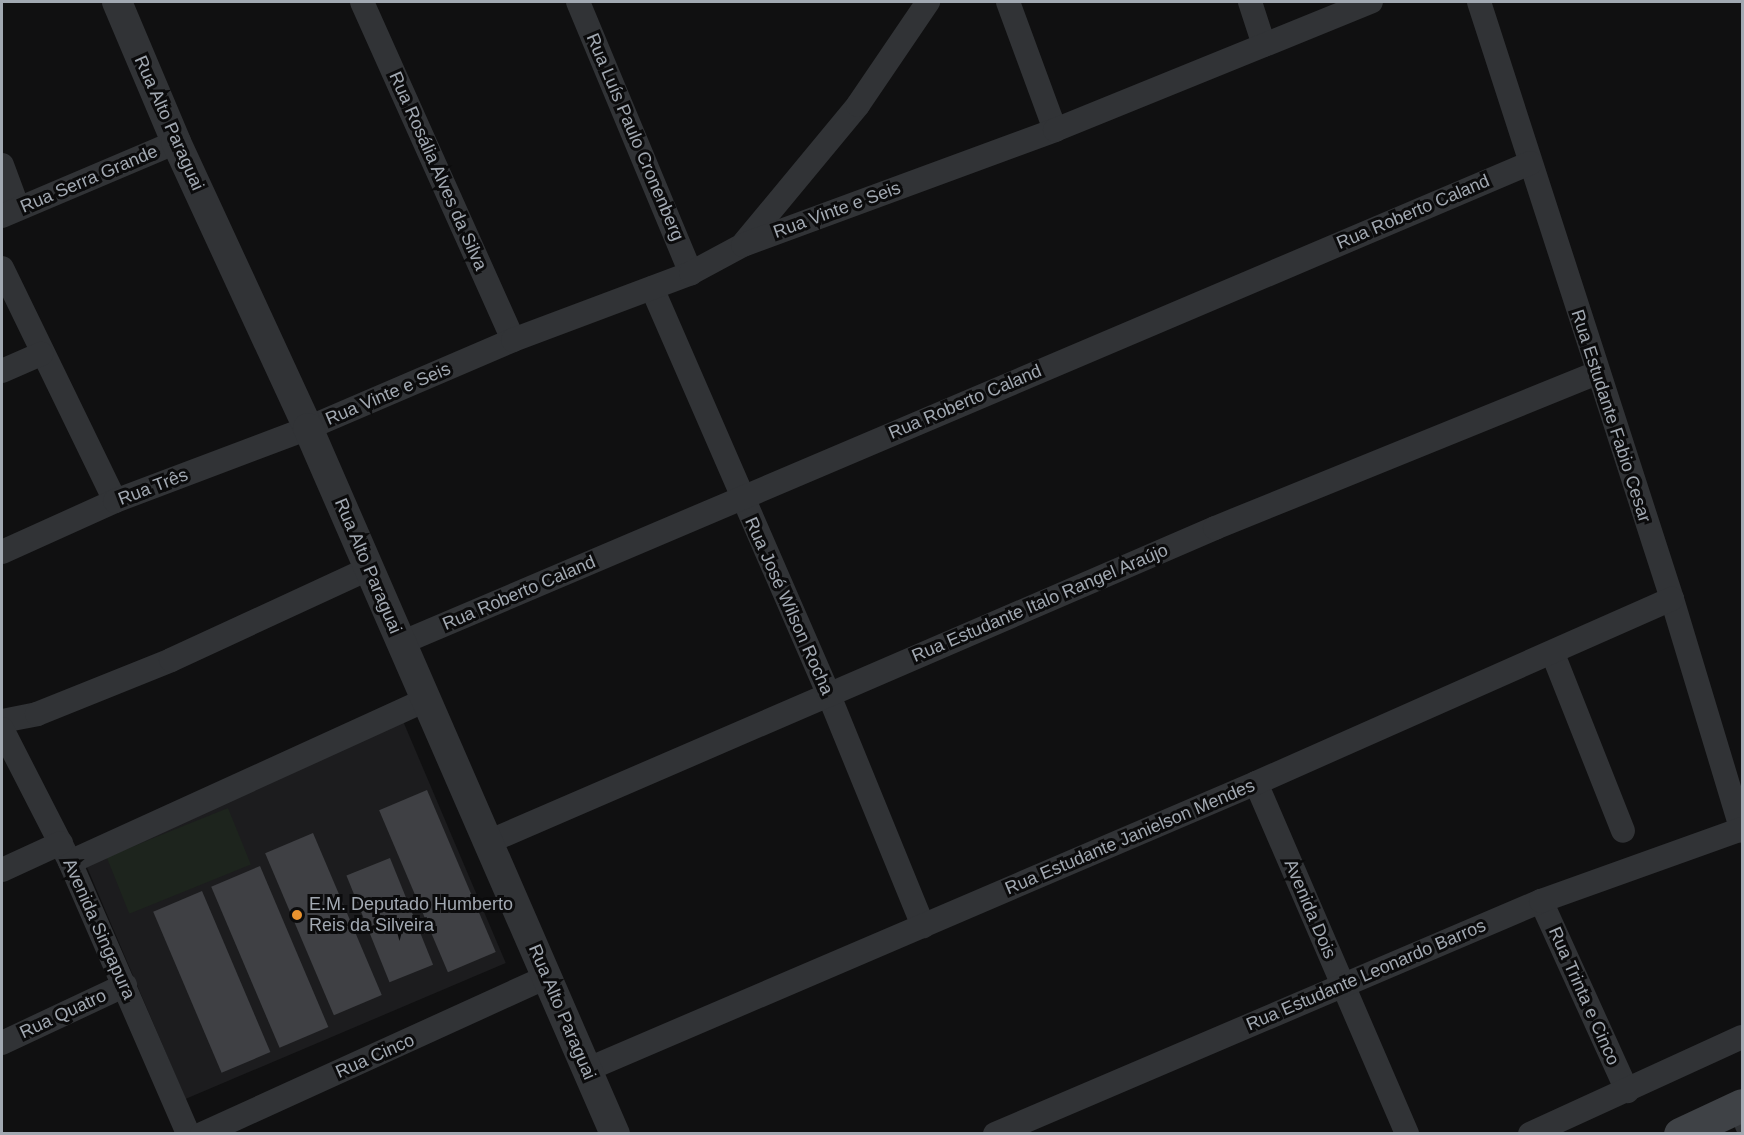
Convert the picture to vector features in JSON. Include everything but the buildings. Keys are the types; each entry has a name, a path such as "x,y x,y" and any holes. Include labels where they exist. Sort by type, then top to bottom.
{"main road":[{"path":"1680,1134 1740,1114"}],"street":[{"name":"Rua Alto Paraguai","path":"117,2 176,142 308,428 615,1134"},
{"name":"Rua Rosália Alves da Silva","path":"363,2 513,340"},
{"name":"Rua Luís Paulo Cronenberg","path":"578,2 691,273"},
{"path":"742,245 858,105 928,2"},
{"path":"1008,2 1055,130"},
{"path":"1250,2 1264,45"},
{"name":"Rua Vinte e Seis","path":"308,428 513,340 691,273 742,245 1055,130 1371,2"},
{"name":"Rua Estudante Fabio Cesar","path":"1479,2 1596,373 1672,599 1742,830"},
{"name":"Rua Serra Grande","path":"10,212 176,142"},
{"name":"Rua Roberto Caland","path":"401,643 1530,163"},
{"path":"2,165 10,212"},
{"path":"2,268 41,354 115,501"},
{"name":"Rua José Wilson Rocha","path":"652,288 741,498 828,693 923,926"},
{"path":"2,371 41,354"},
{"name":"Rua Estudante Italo Rangel Araújo","path":"488,843 828,693 1215,528 1596,373"},
{"name":"Rua Três","path":"2,552 115,501 308,428"},
{"path":"2,721 37,714 171,660 369,568"},
{"name":"Rua Estudante Janielson Mendes","path":"586,1070 1256,783 1553,654 1672,599"},
{"path":"1553,654 1623,831"},
{"path":"2,870 65,853 425,700"},
{"name":"Avenida Singapura","path":"2,729 65,853 125,985 188,1134"},
{"name":"Avenida Dois","path":"1256,783 1407,1134"},
{"name":"Rua Estudante Leonardo Barros","path":"995,1134 1540,901 1742,830"},
{"name":"Rua Trinta e Cinco","path":"1540,901 1627,1091"},
{"name":"Rua Cinco","path":"202,1134 547,977"},
{"name":"Rua Quatro","path":"2,1043 125,985"},
{"path":"1530,1134 1743,1037"}],"shaded area":[{"name":"E.M. Deputado Humberto Reis da Silveira","path":"403,721 506,963 185,1099 83,857"},
{"path":"228,808 251,865 129,914 107,857"}],"place":[{"name":"E.M. Deputado Humberto Reis da Silveira","path":"297,915"}]}
